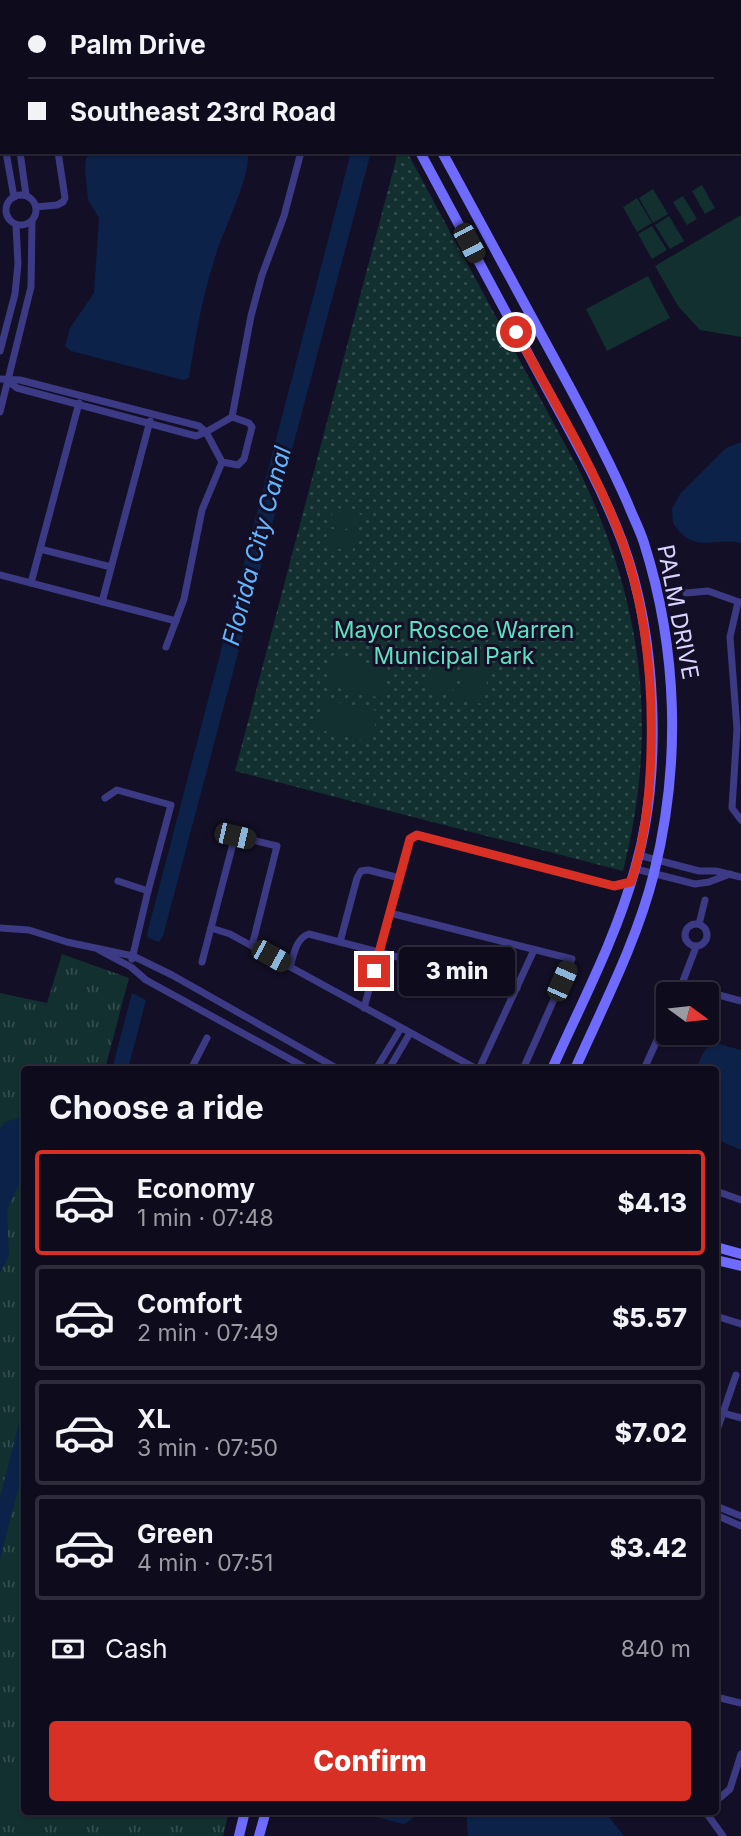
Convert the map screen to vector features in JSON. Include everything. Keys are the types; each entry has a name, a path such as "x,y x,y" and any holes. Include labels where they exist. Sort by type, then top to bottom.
{"main road":[{"name":"PALM DRIVE","path":"421,154 592,472 622,542 638,597 652,695 650,773 636,869 553,1066"},
{"name":"PALM DRIVE","path":"443,154 609,461 644,541 657,594 672,691 672,761 654,874 621,965 576,1066"},
{"path":"719,1248 741,1254"},
{"path":"719,1261 741,1266"},
{"path":"239,1836 244,1815"},
{"path":"259,1836 265,1815"}],"street":[{"path":"6,154 14,197"},
{"path":"0,412 4,380 31,287 32,222 37,213 33,200 26,195 20,154"},
{"path":"36,207 57,205 65,198 58,154"},
{"path":"4,380 17,388 196,436 232,416 251,316 262,275 284,216 300,154"},
{"path":"10,179 23,178"},
{"path":"26,195 14,197 3,213 16,225 32,222"},
{"path":"0,351 15,293 18,264 16,225"},
{"path":"4,380 20,380 199,426 206,432 222,462 231,465 242,463 251,432 249,423 232,416"},
{"path":"31,583 81,396"},
{"path":"102,602 152,414"},
{"path":"166,647 184,598 202,510 222,462"},
{"path":"40,549 111,567"},
{"path":"0,575 176,621"},
{"path":"686,593 709,591 739,602 730,637 737,729 732,808 738,817"},
{"path":"106,798 117,790 171,806 131,967"},
{"path":"364,1008 410,839 417,835 614,886 631,882"},
{"path":"202,962 235,836 277,845 252,946"},
{"path":"638,855 699,871 716,871 741,877"},
{"path":"636,869 695,884 731,874"},
{"path":"340,942 357,878 362,871 400,878"},
{"path":"118,881 148,891"},
{"path":"614,886 625,898"},
{"path":"699,924 705,900"},
{"path":"390,913 572,960 524,1066"},
{"path":"683,982 696,947 705,942 707,935 705,928 699,924 688,927 684,934 689,944 696,947"},
{"path":"0,928 29,930 133,956 172,975 333,1066"},
{"path":"211,928 230,934 472,1066"},
{"path":"290,967 299,940 309,934 517,988"},
{"path":"93,948 303,1066"},
{"path":"479,1066 534,950"},
{"path":"719,995 741,1001"},
{"path":"378,1066 401,1028"},
{"path":"391,1066 410,1032"},
{"path":"193,1066 207,1038"},
{"path":"645,1066 656,1042"},
{"path":"719,1192 741,1200"},
{"path":"719,1317 741,1324"},
{"path":"719,1424 736,1375"},
{"path":"723,1413 741,1418"},
{"path":"719,1507 741,1516"},
{"path":"719,1516 741,1525"},
{"path":"719,1697 741,1703"},
{"path":"719,1798 730,1789 741,1754"},
{"path":"708,1815 723,1836"}],"green space":[{"name":"Mayor Roscoe Warren Municipal Park","path":"397,154 408,154 580,472 618,570 631,619 639,667 642,717 634,818 623,871 235,771"},
{"path":"702,185 715,208 705,214 692,191"},
{"path":"653,189 668,214 653,223 639,198"},
{"path":"683,196 697,219 687,225 673,202"},
{"path":"637,198 652,223 637,232 623,207"},
{"path":"741,215 741,337 700,330 678,306 655,266"},
{"path":"669,216 684,241 670,249 655,225"},
{"path":"652,226 667,250 652,259 638,234"},
{"path":"648,276 670,318 607,351 586,309"},
{"path":"334,507 362,515 357,532 329,524"},
{"path":"329,528 357,535 352,552 324,545"},
{"path":"436,645 461,651 451,696 426,690"},
{"path":"467,653 492,659 482,704 457,698"},
{"path":"333,655 388,668 381,698 326,685"},
{"path":"323,699 378,711 371,742 316,729"},
{"path":"62,954 129,978 106,1066 21,1066 21,1815 228,1815 223,1836 0,1836 0,993 47,1003"},
{"path":"0,1782 21,1788 21,1815 27,1815 23,1827 0,1821"}],"water":[{"path":"90,154 248,154 245,177 206,290 189,378 183,380 71,351 65,346 70,328 94,293 99,218 88,200 86,158"},
{"name":"Florida City Canal","path":"350,154 370,154 163,936 159,942 148,938"},
{"path":"741,442 741,543 704,543 689,539 673,523 672,509 680,494 726,448"},
{"path":"132,993 146,1000 129,1066 113,1066"},
{"path":"719,1044 741,1050 741,1150 719,1140 719,1066 697,1066 705,1050 711,1045"},
{"path":"21,1118 21,1180 7,1210 9,1256 0,1272 0,1129 5,1122"},
{"path":"21,1416 21,1478 0,1559 0,1497"},
{"path":"368,1815 414,1815 404,1824"},
{"path":"466,1815 607,1815 624,1836 468,1836"}],"route":[{"path":"374,971 410,839 417,835 619,887 631,882 636,869 646,816 650,773 652,695 638,597 622,542 592,472 516,332"}]}
